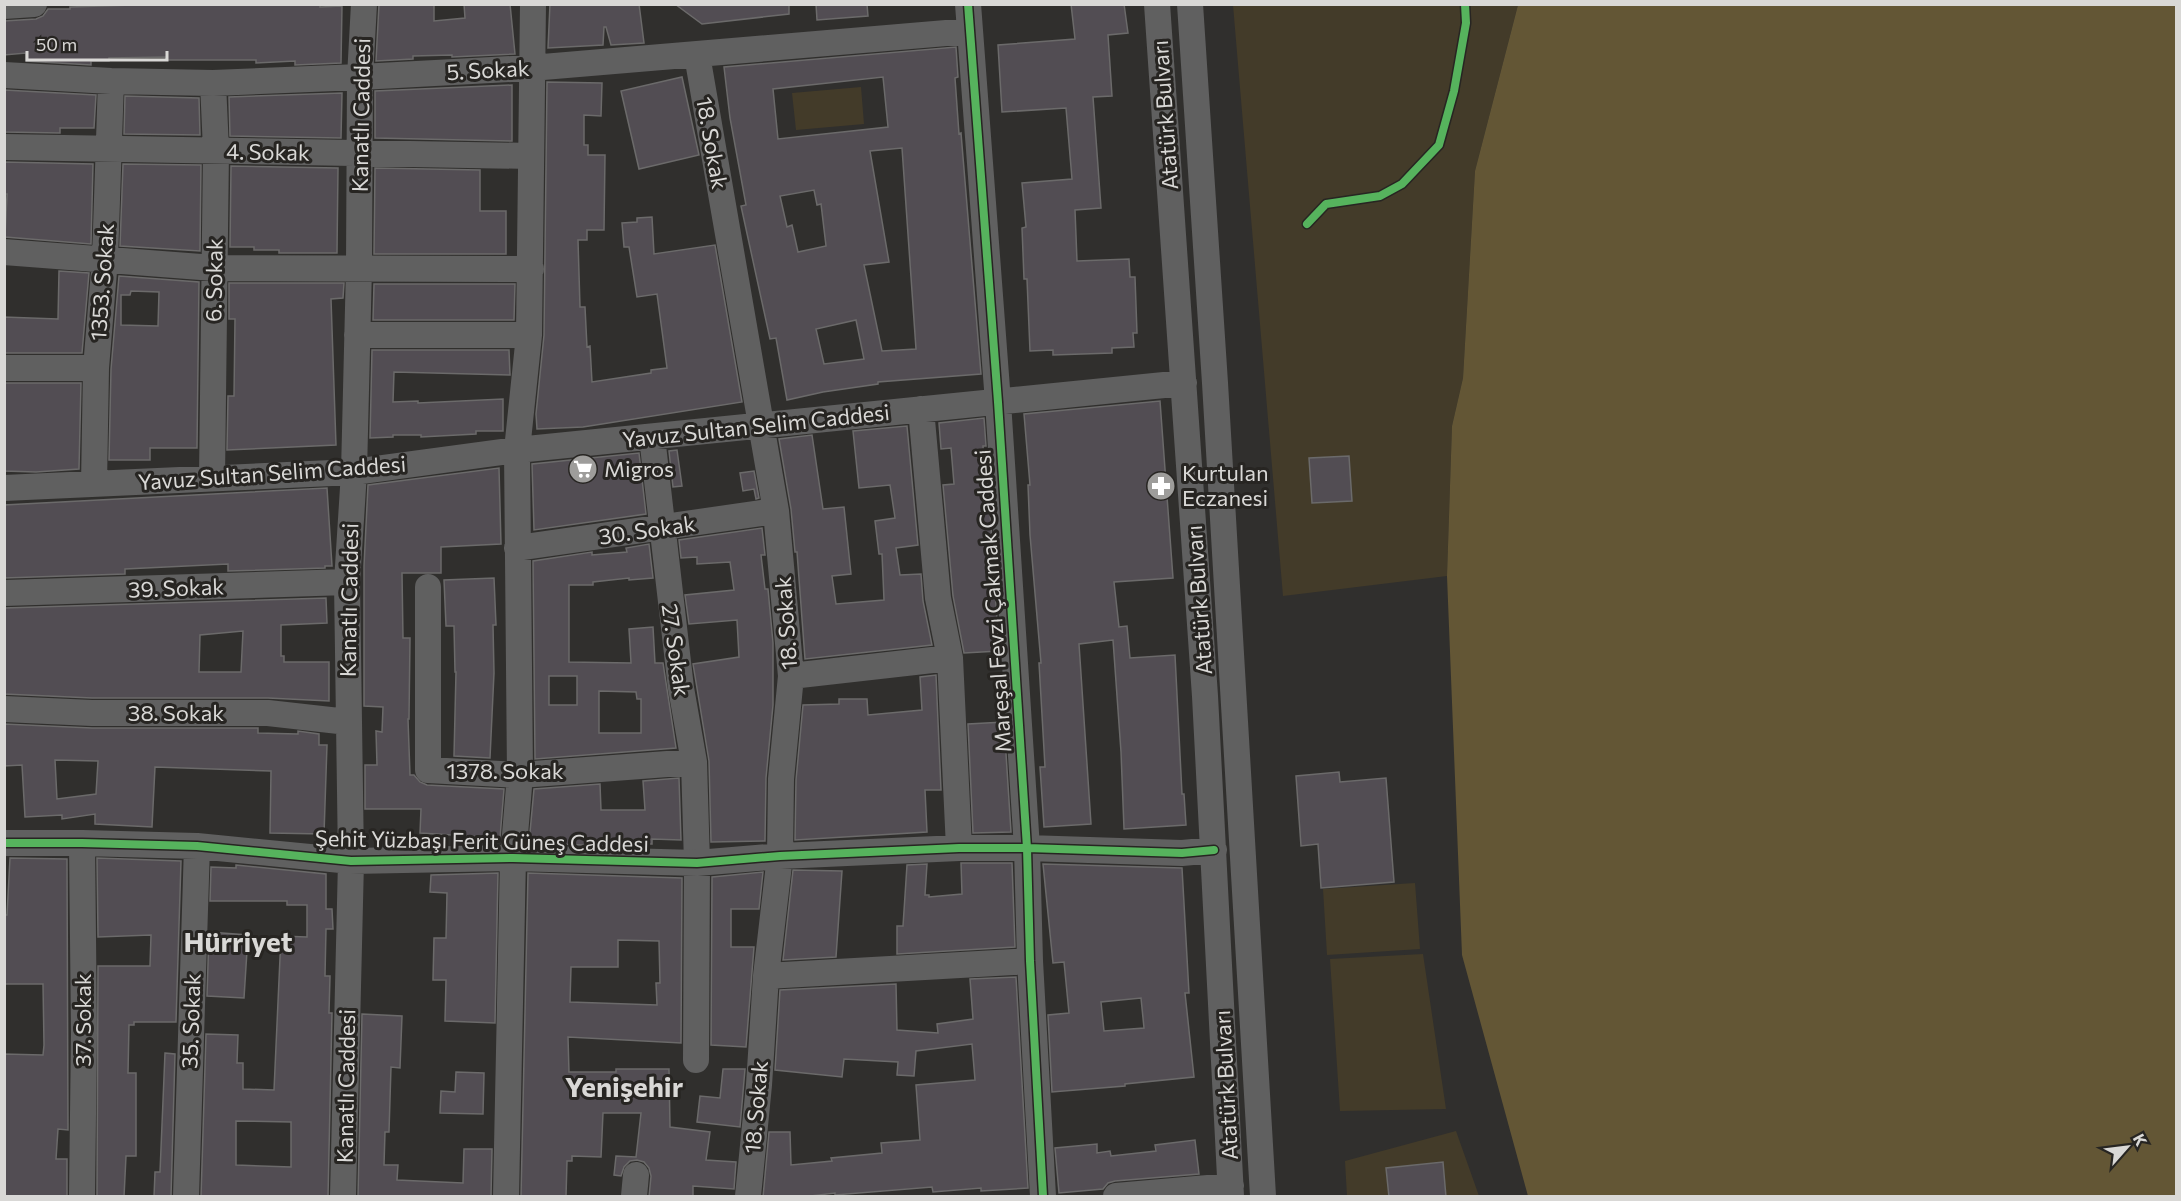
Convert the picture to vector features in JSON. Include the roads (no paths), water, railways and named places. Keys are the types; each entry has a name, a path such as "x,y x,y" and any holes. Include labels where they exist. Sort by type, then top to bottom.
{"street":[{"path":"4,6 34,4"},
{"name":"Kanatlı Caddesi","path":"343,1197 351,861 347,582 354,471 359,267 360,77 364,4"},
{"path":"506,1197 513,858 520,775 517,450 529,335 533,4"},
{"name":"Mareşal Fevzi Çakmak Caddesi","path":"968,4 1028,848 1030,960 1043,1197"},
{"name":"Atatürk Bulvarı","path":"1157,4 1205,696 1231,1192"},
{"name":"Atatürk Bulvarı","path":"1190,4 1263,1197"},
{"name":"5. Sokak","path":"4,75 111,81 213,83 360,77 531,68 970,31"},
{"name":"18. Sokak","path":"697,55 776,511 791,676 781,779 780,856 766,976 759,1085 748,1197"},
{"name":"1353. Sokak","path":"94,484 96,368 105,259 111,81"},
{"name":"6. Sokak","path":"212,478 216,150 213,83"},
{"name":"4. Sokak","path":"4,147 531,156"},
{"path":"4,252 214,268 531,269"},
{"path":"357,334 529,335"},
{"path":"4,368 96,368"},
{"name":"Yavuz Sultan Selim Caddesi","path":"4,488 354,471 517,450 1184,382"},
{"path":"921,410 938,598 950,658 959,848"},
{"name":"27. Sokak","path":"652,437 681,688 694,762 697,863 696,1060"},
{"name":"30. Sokak","path":"517,548 776,511"},
{"name":"39. Sokak","path":"4,593 347,582"},
{"name":"1378. Sokak","path":"428,587 428,770 520,775 694,762"},
{"path":"791,676 950,658"},
{"name":"38. Sokak","path":"4,709 92,713 268,713 348,722"},
{"name":"Şehit Yüzbaşı Ferit Güneş Caddesi","path":"4,843 197,846 351,861 513,858 697,863 780,856 959,848 1182,853 1214,850"},
{"name":"37. Sokak","path":"82,843 84,1033 82,1197"},
{"name":"35. Sokak","path":"186,1197 197,846"},
{"path":"766,976 1030,960"},
{"path":"1116,1197 1231,1192"}],"place":[{"name":"Migros","path":"583,469"},
{"name":"Kurtulan Eczanesi","path":"1161,486"}],"district":[{"name":"Hürriyet","path":"238,942"},
{"name":"Yenişehir","path":"624,1087"}]}
